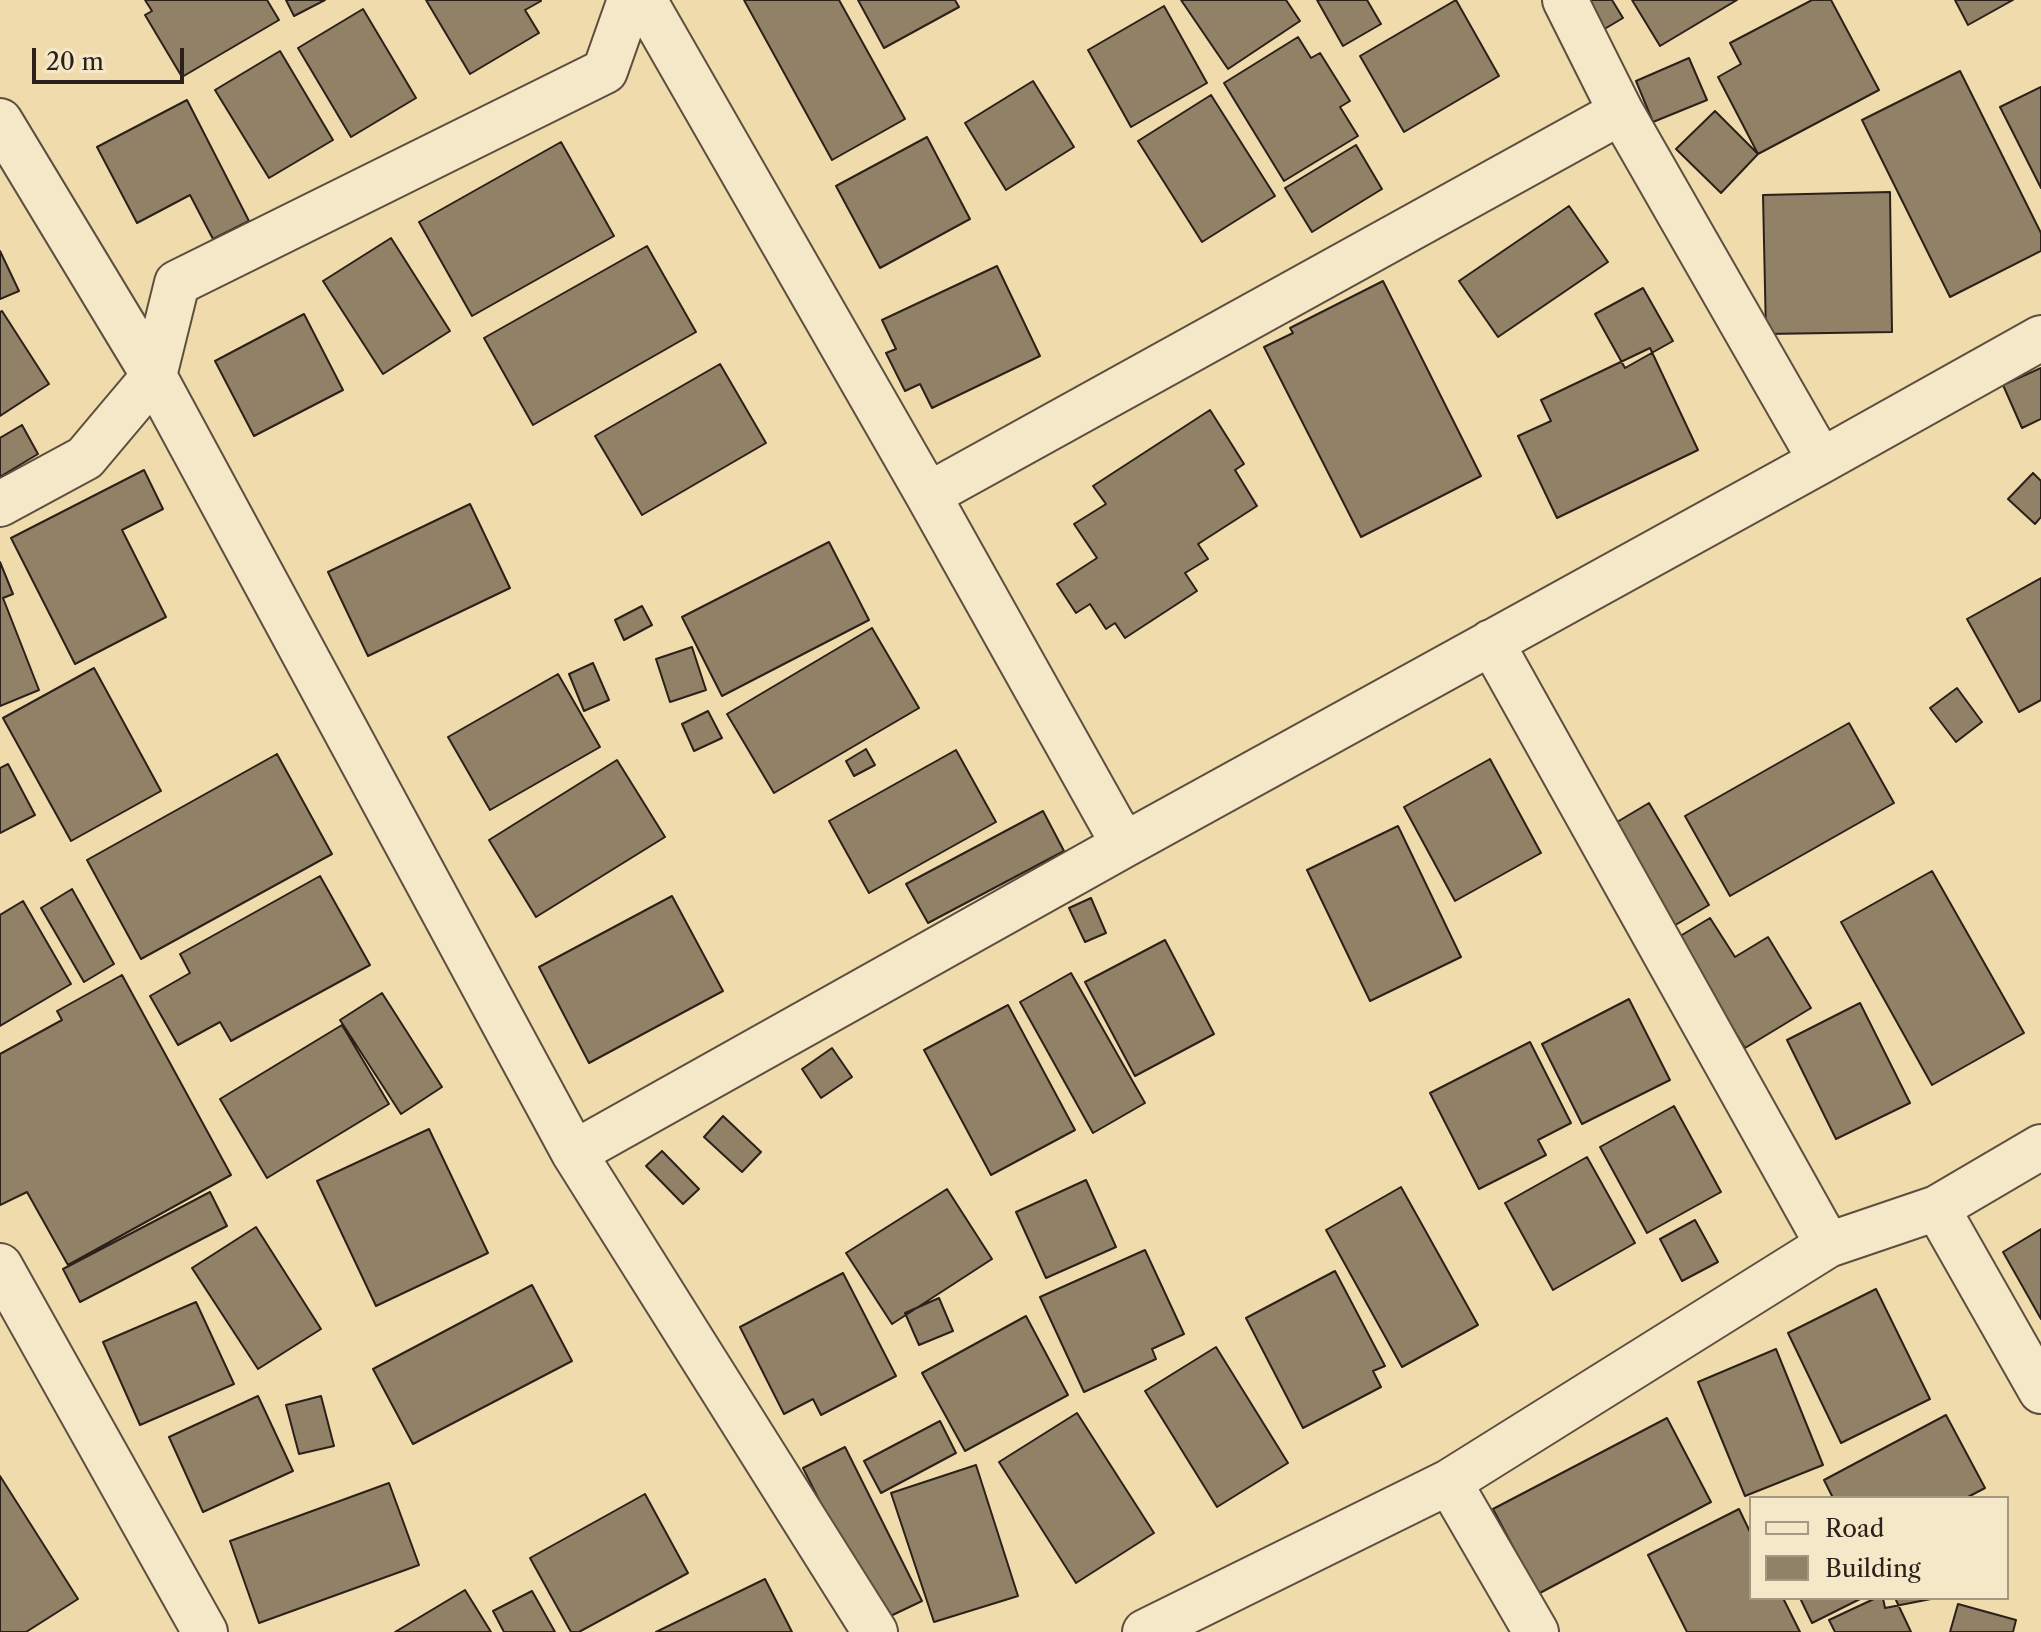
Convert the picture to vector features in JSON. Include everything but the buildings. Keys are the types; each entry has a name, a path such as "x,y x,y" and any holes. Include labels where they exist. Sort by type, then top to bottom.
{"street":[{"path":"0,504 85,458 154,376 177,283 605,71 630,0"},
{"path":"644,0 928,495 1124,845"},
{"path":"1565,0 1621,112 1821,461"},
{"path":"928,495 1621,112"},
{"path":"0,121 154,376 574,1153 875,1632"},
{"path":"574,1153 2041,338"},
{"path":"1491,642 1828,1245"},
{"path":"1145,1632 1449,1482 1828,1245 1937,1208 2041,1147"},
{"path":"1937,1208 2041,1391"},
{"path":"4,1281 205,1632"},
{"path":"1449,1482 1536,1632"}]}
